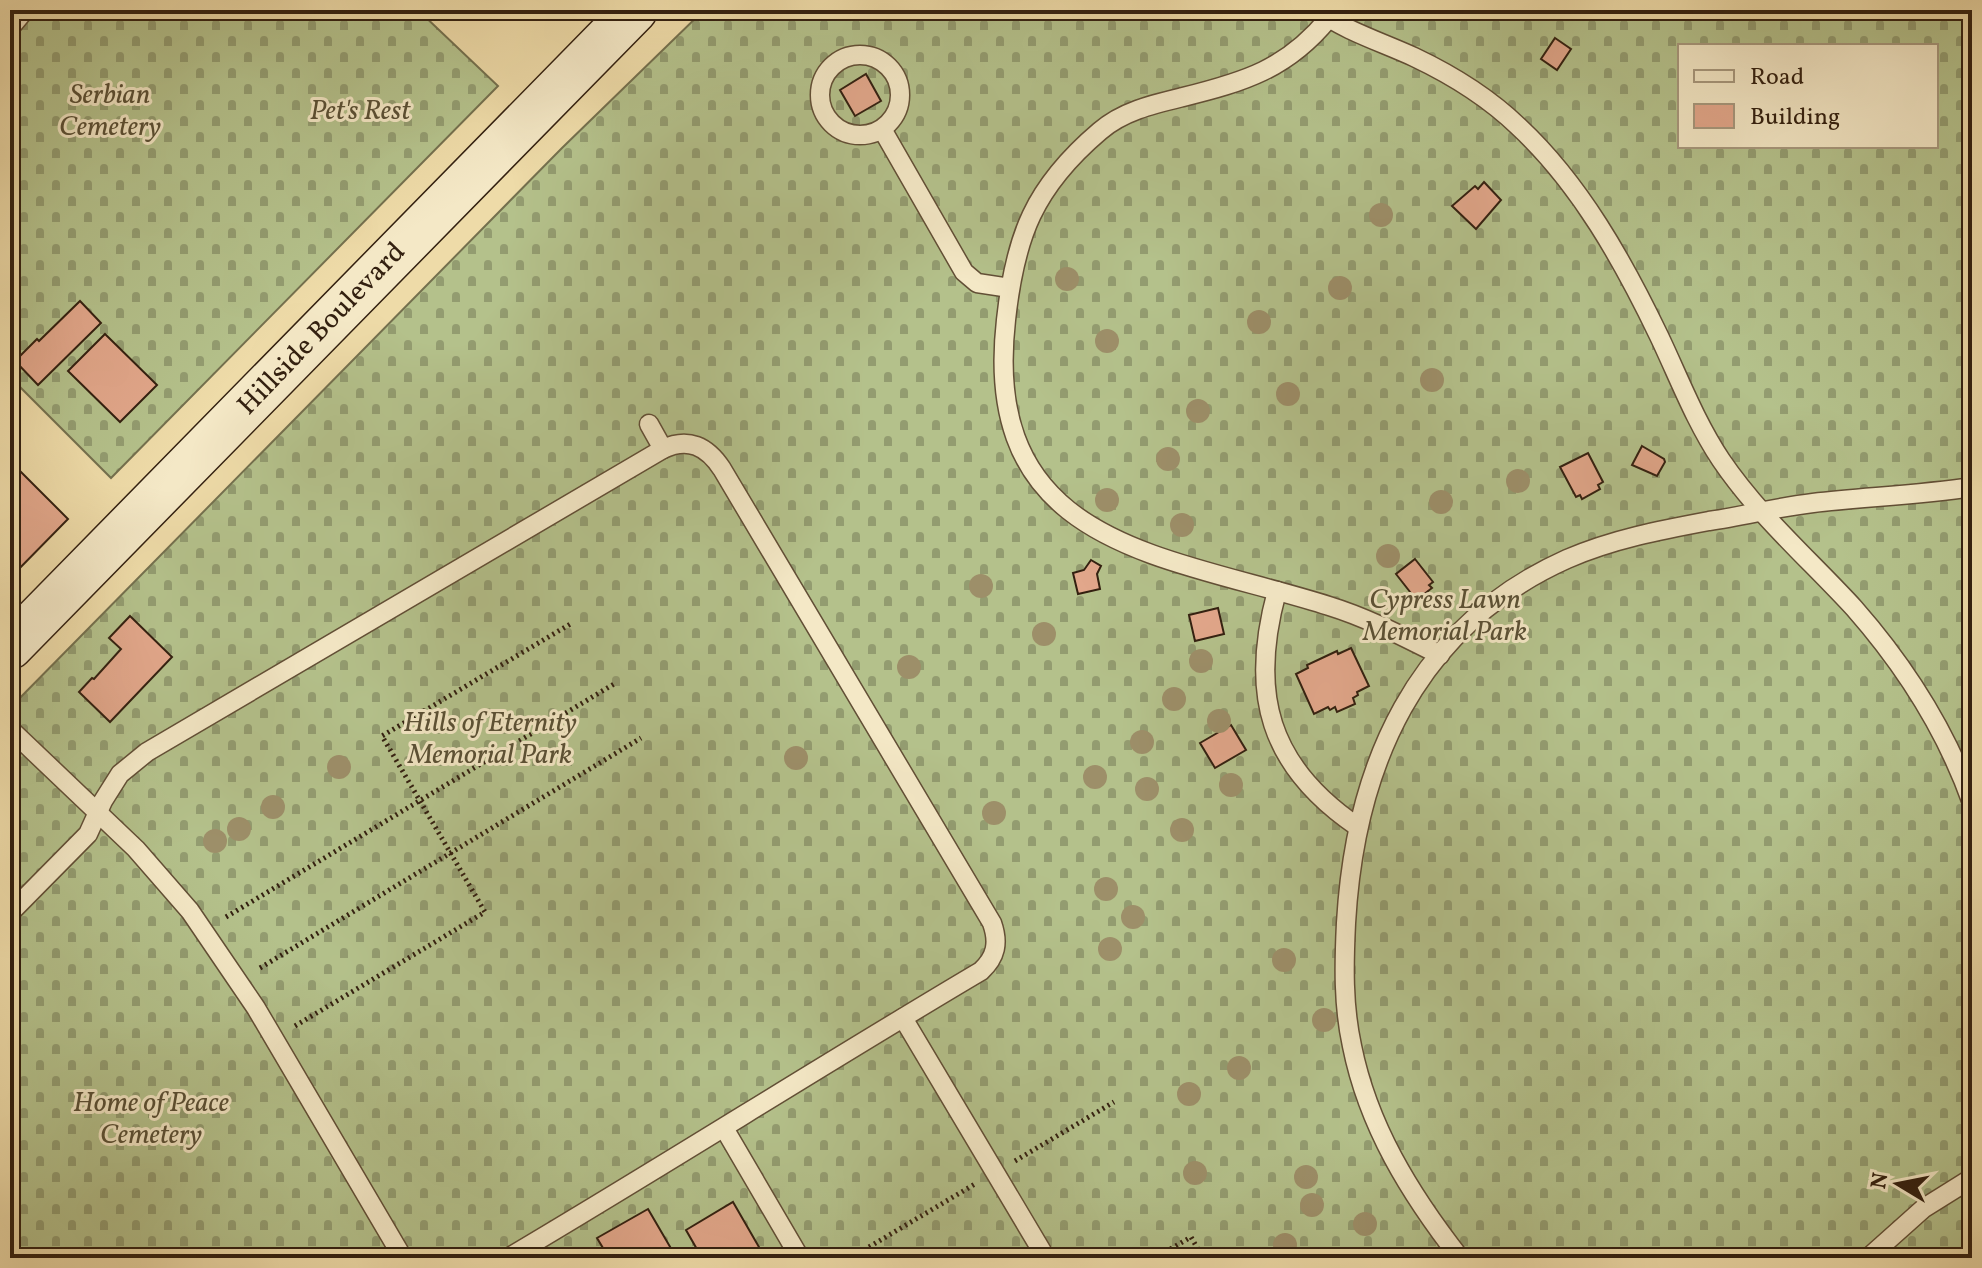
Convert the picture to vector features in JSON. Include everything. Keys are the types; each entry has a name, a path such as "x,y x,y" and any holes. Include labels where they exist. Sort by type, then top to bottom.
{"main road":[{"name":"Hillside Boulevard","path":"10,647 635,10"}],"lane":[{"path":"10,28 25,10"},
{"path":"1440,655 1356,616 1153,556 1106,536 1061,505 1027,463 1012,431 1005,385 1005,329 1010,288 1018,248 1027,222 1042,195 1082,146 1106,126 1140,109 1226,86 1269,69 1304,46 1322,14 1439,69 1469,87 1493,104 1544,153 1569,183 1638,293 1699,422 1720,458 1760,511 1854,609 1911,680 1937,723 1972,803"},
{"path":"858,56 876,59 884,63 896,78 899,105 882,129 867,135 850,134 829,120 822,105 821,88 828,73 841,61 858,56"},
{"path":"882,129 964,272 977,283 1010,288"},
{"path":"649,424 663,449"},
{"path":"10,913 88,834 120,774 147,752 663,449 681,442 697,445 717,462 992,923 997,944 989,963 981,971 508,1258"},
{"path":"1460,1258 1421,1206 1388,1150 1352,1047 1346,1011 1345,952 1350,875 1358,827 1377,757 1416,686 1440,655 1491,604 1569,558 1623,539 1760,511 1972,487"},
{"path":"1277,591 1265,642 1263,668 1265,695 1272,720 1294,767 1308,785 1324,802 1358,827"},
{"path":"10,729 156,870 205,930 274,1038 403,1258"},
{"path":"903,1018 1046,1258"},
{"path":"724,1128 800,1258"},
{"path":"1868,1258 1924,1208 1972,1178"}],"path":[{"path":"274,1038 485,912 382,736 572,623"},
{"path":"205,930 614,684"},
{"path":"239,981 641,738"},
{"path":"1155,1258 1191,1237 1203,1258"}],"green space":[{"path":"10,10 418,10 498,86 111,478 10,377"},
{"name":"Cypress Lawn Memorial Park","path":"704,10 1972,10 1972,1258 10,1258 10,708 562,148"}],"building":[{"path":"1555,38 1571,49 1557,70 1541,59"},
{"path":"866,74 881,101 855,116 840,90"},
{"path":"1484,182 1501,200 1476,229 1452,206"},
{"path":"80,301 101,323 38,385 15,361"},
{"path":"105,334 157,385 120,422 68,371"},
{"path":"1642,446 1664,459 1657,476 1632,465"},
{"path":"1588,453 1603,482 1598,485 1600,489 1582,499 1580,495 1576,497 1560,467"},
{"path":"10,461 68,519 10,578"},
{"path":"1415,559 1433,582 1429,585 1432,588 1419,598 1417,595 1414,597 1396,574"},
{"path":"1091,560 1101,566 1097,574 1100,589 1078,594 1073,573 1084,570"},
{"path":"1218,608 1224,634 1195,641 1189,615"},
{"path":"130,616 172,657 110,722 79,692 121,649 109,638"},
{"path":"1351,648 1369,686 1357,692 1358,695 1353,698 1355,704 1337,712 1335,707 1330,710 1328,707 1314,714 1296,674 1308,668 1307,665"},
{"path":"1231,725 1246,750 1215,768 1200,743"},
{"path":"733,1202 763,1254 757,1258 702,1258 686,1230"},
{"path":"648,1209 676,1257 609,1258 597,1238"}],"park label":[{"name":"Serbian Cemetery","path":"110,111"},
{"name":"Pet's Rest","path":"360,111"},
{"name":"Hills of Eternity Memorial Park","path":"490,739"},
{"name":"Home of Peace Cemetery","path":"151,1119"}]}
